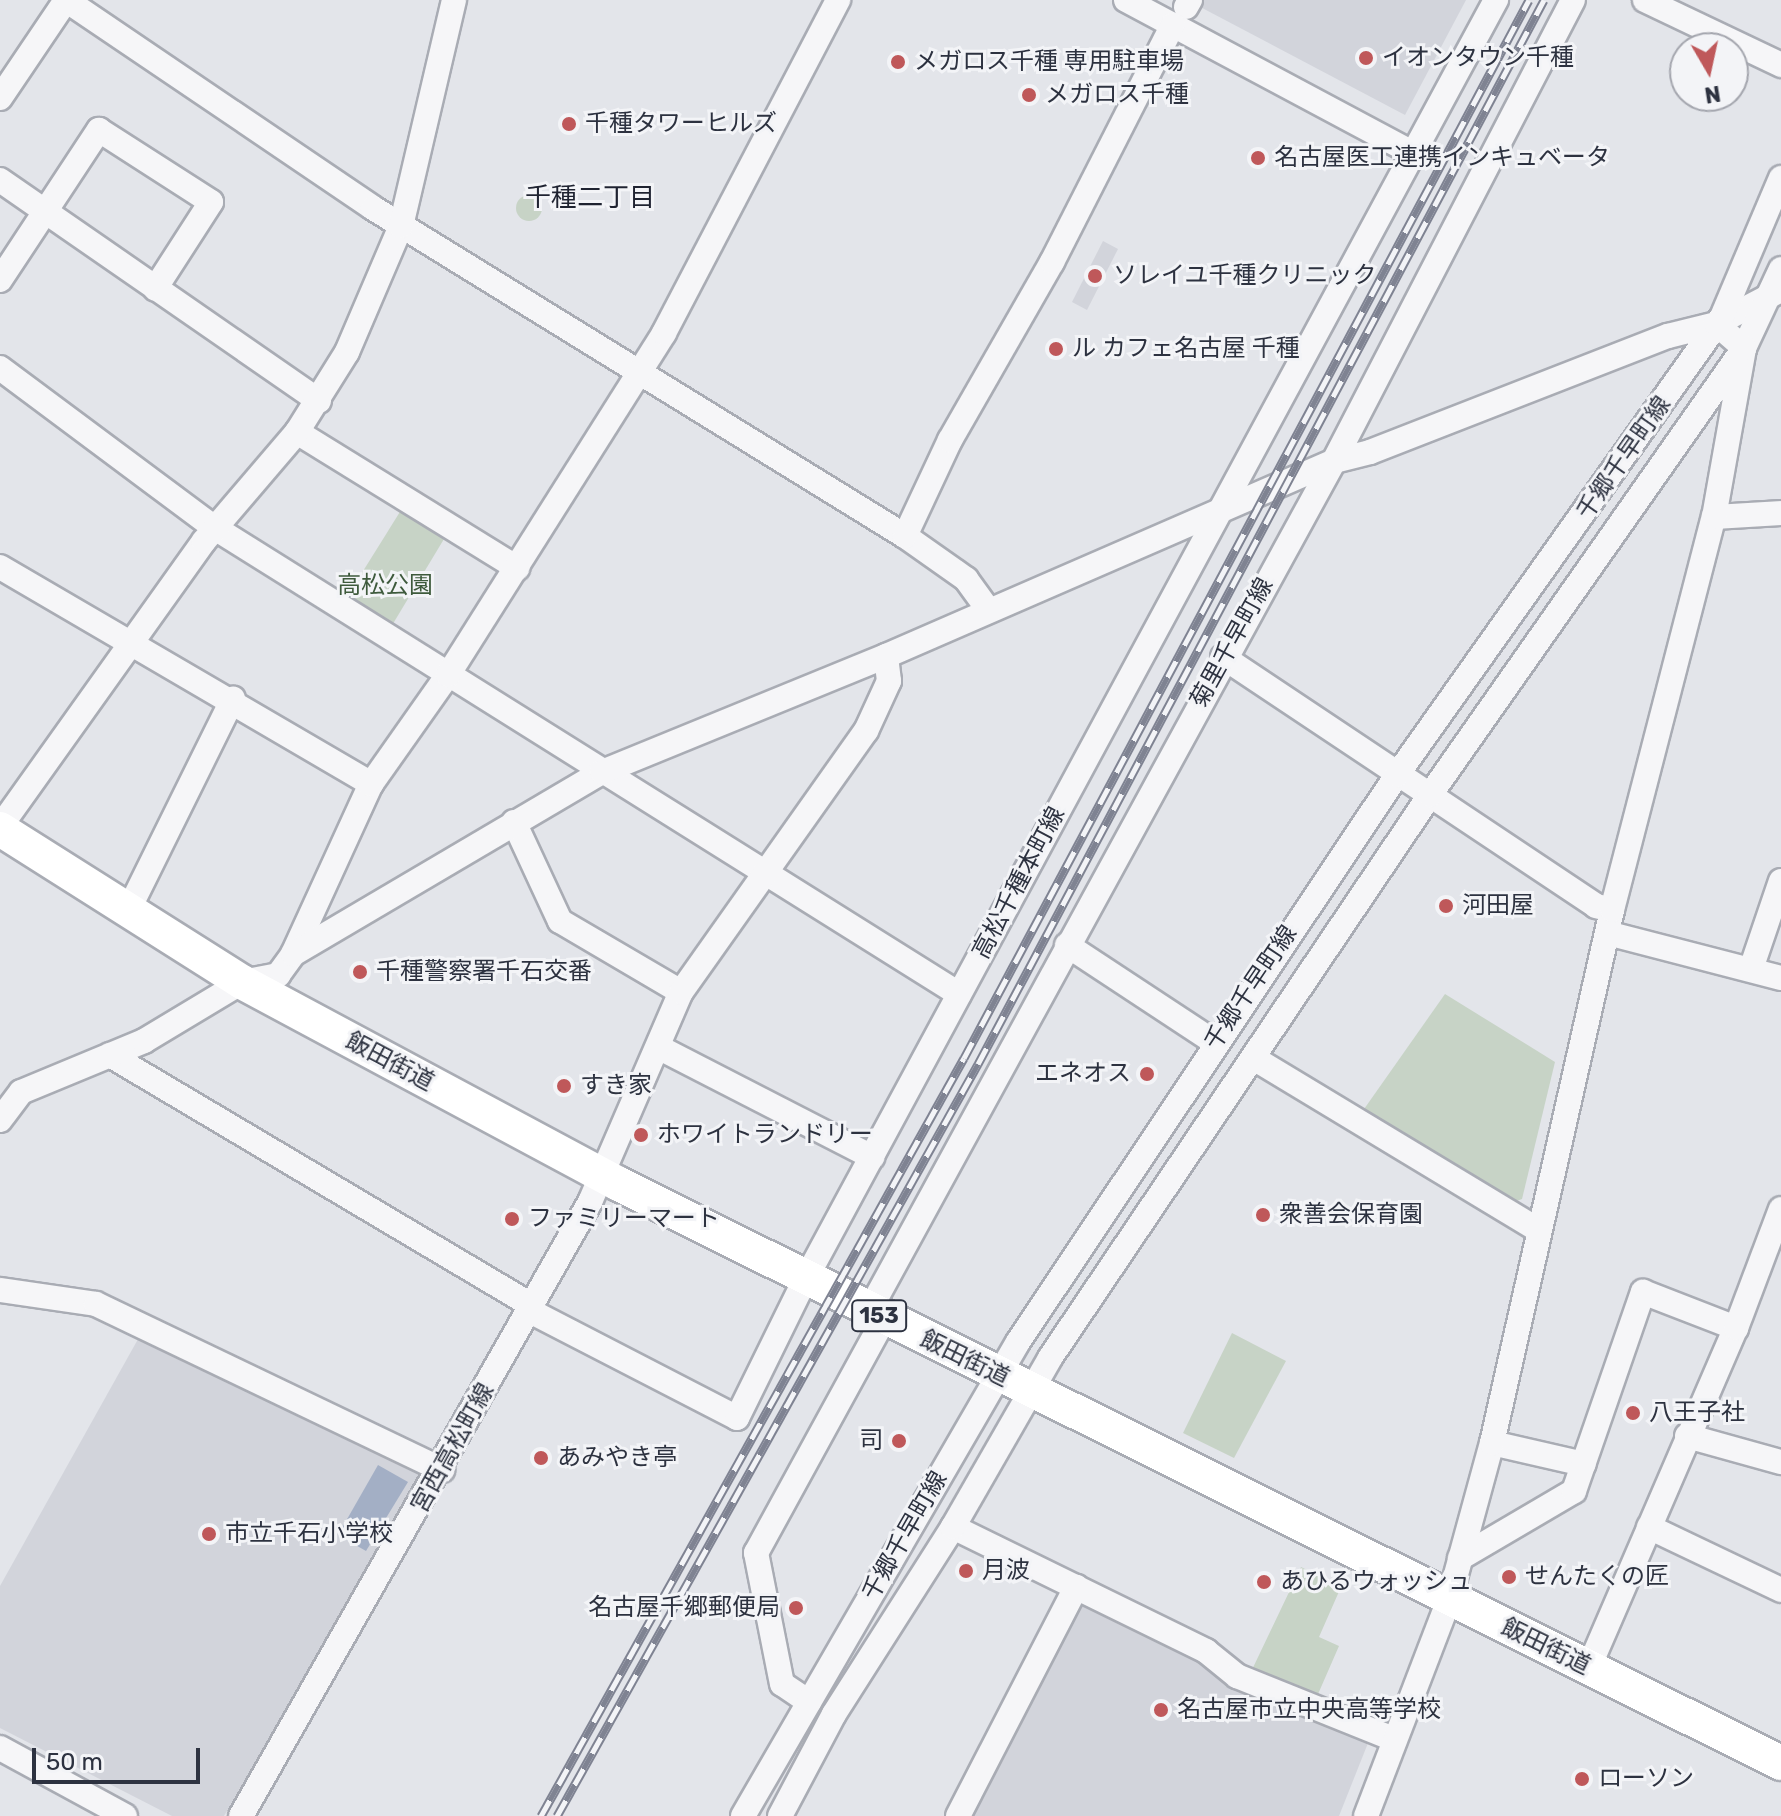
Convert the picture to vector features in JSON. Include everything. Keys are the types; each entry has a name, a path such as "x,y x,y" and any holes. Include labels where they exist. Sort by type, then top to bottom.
{"highway":[{"name":"飯田街道","path":"0,828 242,982 596,1189 812,1267 998,1374 1781,1763"}],"street":[{"path":"0,98 66,0 401,226 905,536 966,579 988,609"},
{"path":"0,828 129,642 215,528 297,432 347,352 401,226 454,0"},
{"path":"0,1120 21,1092 144,1041 242,982 278,975 293,954 371,784 448,675 640,372 838,0"},
{"path":"1126,0 1183,11 1414,154"},
{"name":"高松千種本町線","path":"531,1308 737,1418 812,1267 1496,0"},
{"name":"菊里千早町線","path":"809,1702 782,1684 756,1553 879,1304 1067,945 1223,657 1334,461 1573,0"},
{"path":"1645,0 1781,65"},
{"path":"905,536 950,440 1052,262 1183,11"},
{"path":"0,280 42,211 99,130 211,202 155,289"},
{"name":"千郷千早町線","path":"743,1816 998,1374 1214,1042 1397,775 1716,324 1781,178"},
{"path":"0,180 319,401"},
{"path":"293,954 602,772 886,656 1186,522 1219,513 1334,461 1370,452 1668,336 1716,324 1778,284"},
{"name":"千郷千早町線","path":"785,1814 834,1714 953,1527 1030,1390 1430,795 1744,348 1778,284"},
{"path":"1366,1816 1449,1600 1492,1443 1538,1230 1714,517 1744,348 1716,324"},
{"path":"0,368 215,528 763,875 959,994"},
{"path":"297,432 517,568"},
{"path":"1714,517 1781,513"},
{"path":"0,567 233,699 371,784"},
{"name":"宮西高松町線","path":"241,1816 442,1470 596,1189 681,992 866,731 889,681 886,656"},
{"path":"1223,657 1596,906 1612,922 1781,978"},
{"path":"128,911 233,699"},
{"path":"514,822 560,921 681,992"},
{"path":"1751,969 1781,881"},
{"path":"1067,945 1214,1042"},
{"path":"658,1047 872,1157"},
{"path":"110,1055 531,1308"},
{"path":"1255,1059 1538,1230"},
{"path":"1589,1667 1736,1328 1781,1209"},
{"path":"0,1290 96,1304 442,1470"},
{"path":"1460,1558 1574,1491 1643,1292 1736,1328"},
{"path":"1687,1436 1781,1462"},
{"path":"1492,1443 1584,1464"},
{"path":"953,1527 1206,1651 1237,1676 1394,1739"},
{"path":"1649,1527 1781,1590"},
{"path":"958,1816 1076,1587"},
{"path":"0,1748 125,1816"}],"shaded area":[{"name":"イオンタウン千種","path":"1187,0 1466,0 1405,115"},
{"name":"ソレイユ千種クリニック","path":"1103,241 1118,249 1087,310 1072,302"},
{"name":"市立千石小学校","path":"142,1332 419,1470 420,1482 224,1816 172,1816 0,1728 0,1586"},
{"name":"名古屋市立中央高等学校","path":"1090,1602 1364,1735 1368,1743 1339,1816 968,1816 1076,1607"}],"green space":[{"path":"529,195 538,199 542,208 538,217 529,221 520,217 516,208 520,199"},
{"name":"高松公園","path":"403,507 447,534 391,627 345,600"},
{"path":"1445,994 1555,1062 1522,1199 1511,1203 1362,1112"},
{"path":"1232,1333 1286,1361 1234,1458 1183,1433"},
{"path":"1301,1567 1341,1587 1319,1637 1339,1646 1315,1701 1249,1676"}],"water":[{"path":"378,1465 408,1482 366,1551 338,1535"}],"railway":[{"path":"541,1816 964,1058 1529,0"},
{"path":"557,1816 978,1064 1544,0"}],"place":[{"name":"イオンタウン千種","path":"1366,58"},
{"name":"メガロス千種 専用駐車場","path":"898,62"},
{"name":"メガロス千種","path":"1029,95"},
{"name":"千種タワーヒルズ","path":"569,124"},
{"name":"名古屋医工連携インキュベータ","path":"1258,158"},
{"name":"ソレイユ千種クリニック","path":"1095,276"},
{"name":"ル カフェ名古屋 千種","path":"1056,349"},
{"name":"河田屋","path":"1446,906"},
{"name":"千種警察署千石交番","path":"360,972"},
{"name":"エネオス","path":"1147,1074"},
{"name":"すき家","path":"564,1086"},
{"name":"ホワイトランドリー","path":"641,1135"},
{"name":"衆善会保育園","path":"1263,1215"},
{"name":"ファミリーマート","path":"512,1219"},
{"name":"八王子社","path":"1633,1413"},
{"name":"司","path":"899,1441"},
{"name":"あみやき亭","path":"541,1458"},
{"name":"市立千石小学校","path":"209,1534"},
{"name":"月波","path":"966,1571"},
{"name":"せんたくの匠","path":"1509,1577"},
{"name":"あひるウォッシュ","path":"1264,1582"},
{"name":"名古屋千郷郵便局","path":"796,1608"},
{"name":"名古屋市立中央高等学校","path":"1161,1710"},
{"name":"ローソン","path":"1582,1779"}],"district":[{"name":"千種二丁目","path":"590,198"}]}
